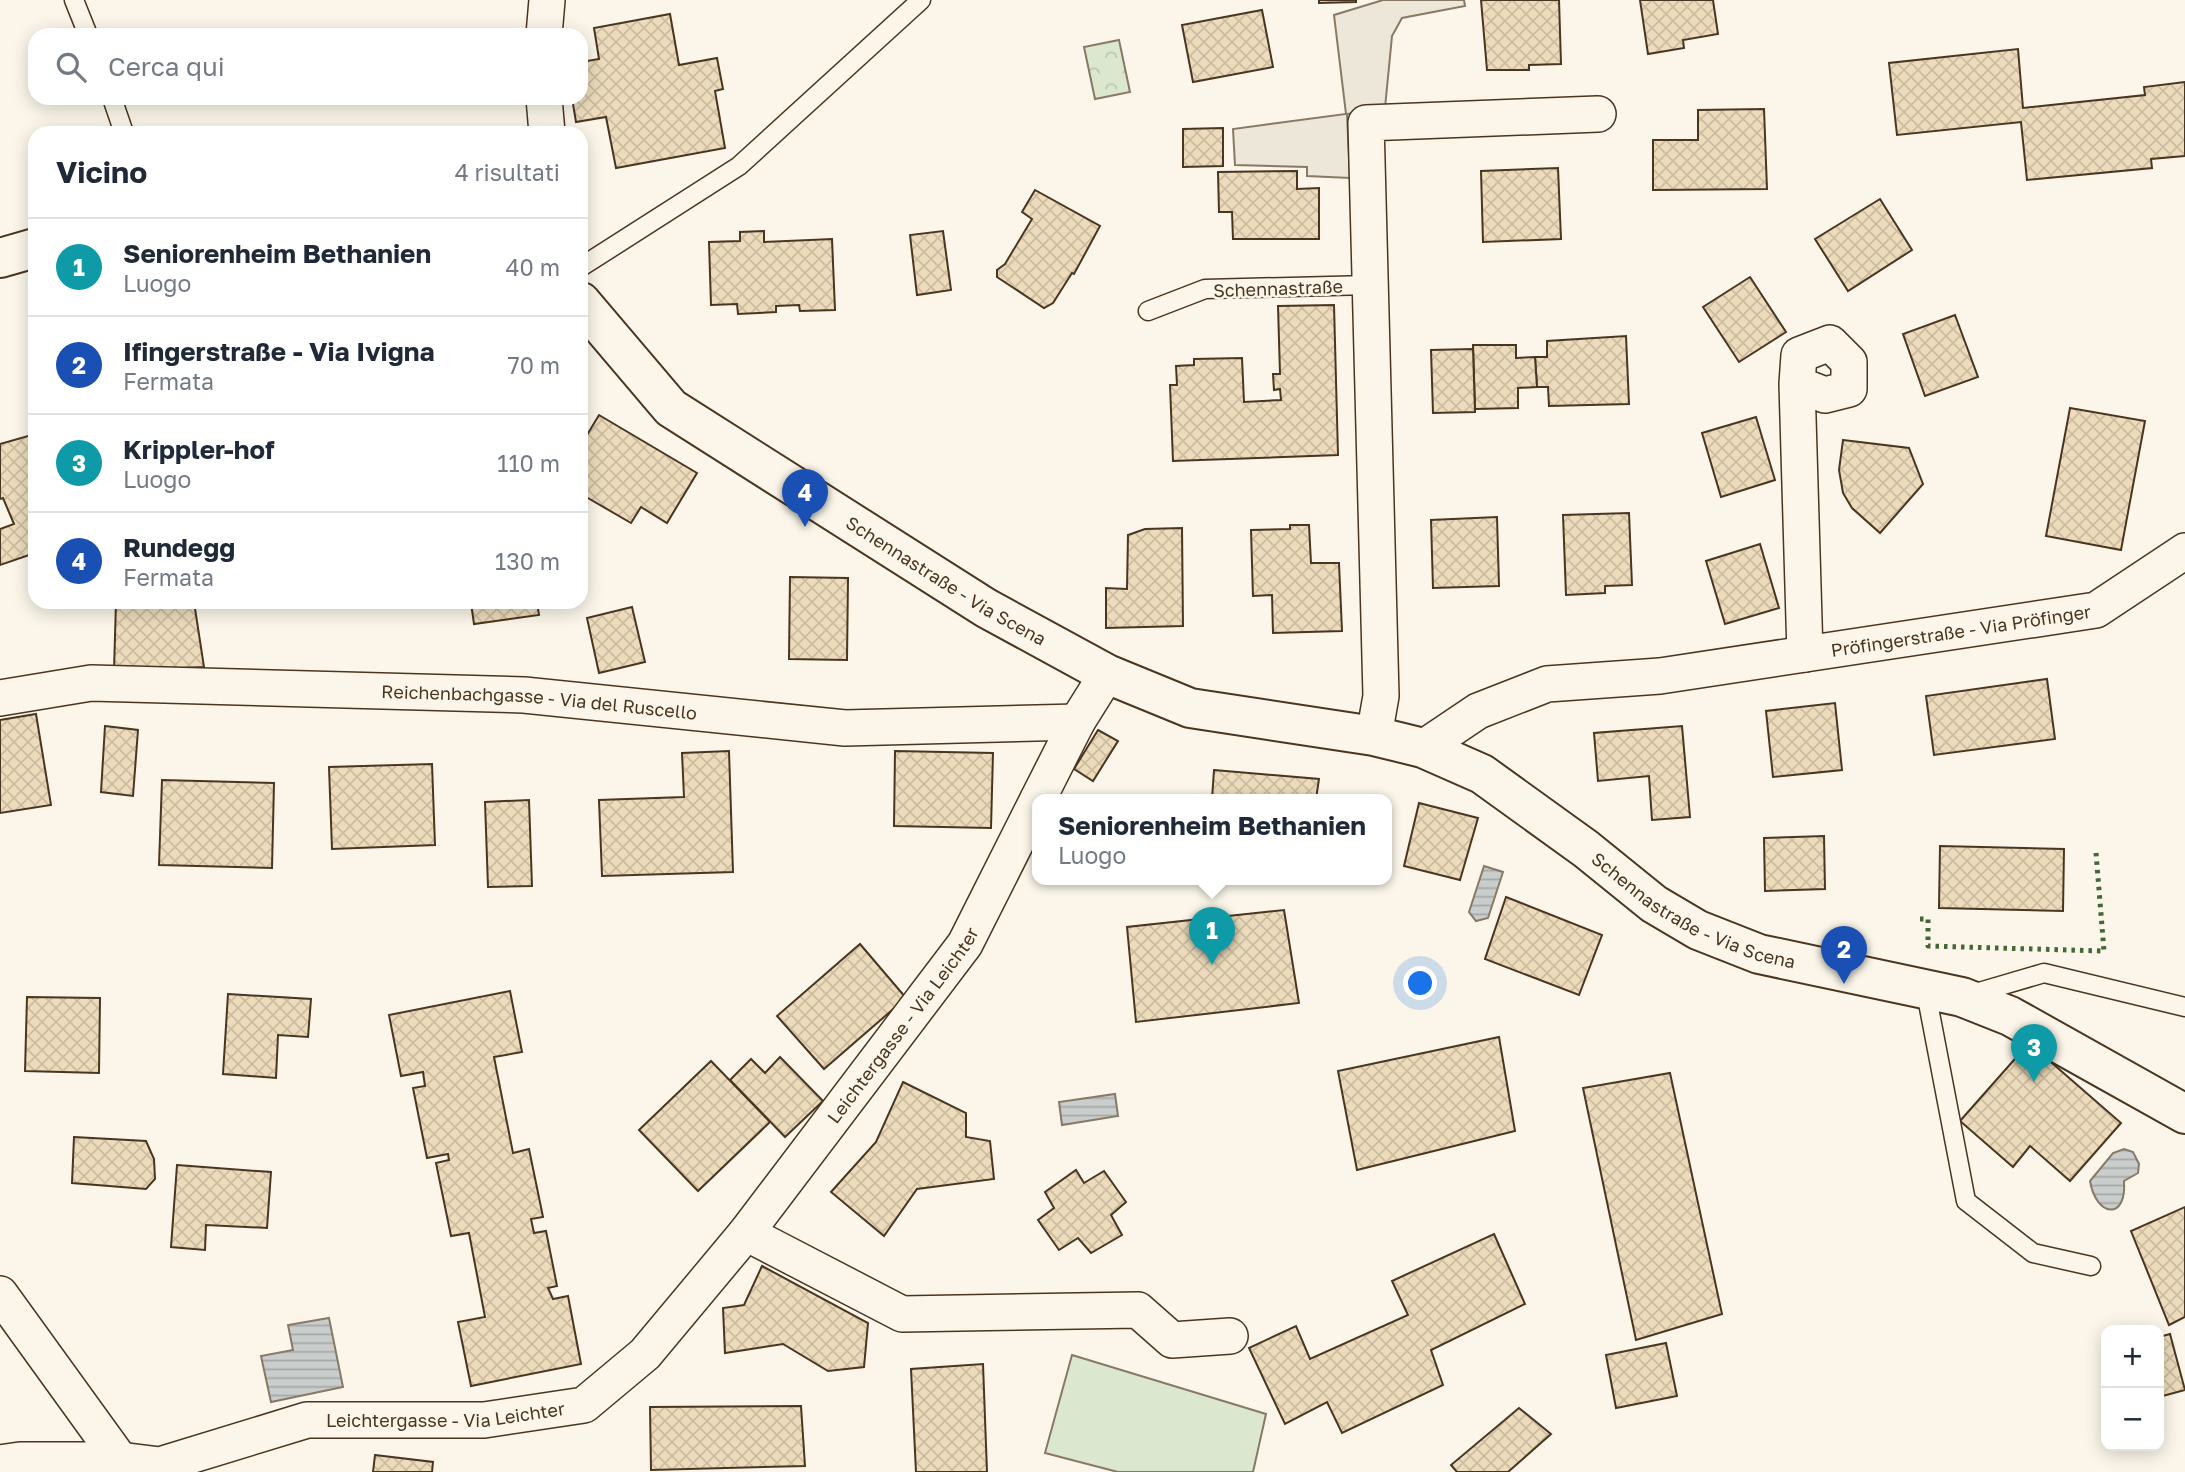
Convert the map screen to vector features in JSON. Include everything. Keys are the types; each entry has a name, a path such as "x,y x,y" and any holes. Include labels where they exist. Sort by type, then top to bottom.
{"street":[{"path":"545,28 547,0"},
{"path":"545,105 546,126"},
{"path":"1374,736 1381,696 1366,123 1598,114"},
{"path":"0,258 28,250"},
{"name":"Schennastraße - Via Scena","path":"588,310 671,408 985,608 1107,674 1190,708 1374,736 1423,748 1482,774 1586,849 1654,904 1698,930 1759,954 1846,974 1925,987 1962,997 2010,1016 2185,1114"},
{"name":"Pröfingerstraße - Via Pröfinger","path":"1797,384 1805,654"},
{"name":"Pröfingerstraße - Via Pröfinger","path":"1423,748 1478,711 1548,684 1660,676 2096,610 2185,551"},
{"name":"Leichtergasse - Via Leichter","path":"1041,794 1077,722 1107,674"},
{"name":"Reichenbachgasse - Via del Ruscello","path":"0,698 92,683 524,695 845,728 1077,722"},
{"name":"Leichtergasse - Via Leichter","path":"0,1463 20,1460 120,1460 161,1469 307,1420 484,1420 584,1405 645,1353 746,1233 965,944 1032,812"},
{"path":"746,1233 902,1314 1138,1310 1172,1340 1230,1336"},
{"path":"0,1294 120,1460"}],"lane":[{"path":"74,0 85,28"},
{"path":"588,263 739,166 920,0"},
{"path":"114,105 122,126"},
{"name":"Schennastraße","path":"1148,311 1205,289 1370,285"},
{"path":"1962,997 2044,973 2185,1007"},
{"path":"1925,987 1966,1201 2033,1253 2091,1266"}],"green space":[{"path":"1119,40 1130,92 1095,99 1084,47"},
{"path":"1072,1355 1266,1414 1253,1472 1118,1472 1045,1453"}],"shaded area":[{"path":"1383,0 1464,0 1465,6 1402,18 1392,36 1385,108 1347,114 1350,178 1307,176 1307,167 1235,165 1233,129 1346,114 1334,15"},
{"path":"1484,866 1503,872 1488,918 1476,921 1469,912"},
{"path":"1115,1094 1118,1116 1062,1125 1059,1102"},
{"path":"2124,1149 2133,1152 2139,1164 2138,1173 2124,1181 2121,1203 2110,1210 2098,1202 2090,1181 2113,1153"},
{"path":"329,1318 343,1387 271,1402 261,1356 293,1350 288,1325"}],"building":[{"path":"1319,0 1356,0 1356,2 1319,3"},
{"path":"1481,0 1559,0 1561,64 1529,65 1529,70 1487,70"},
{"path":"1640,0 1713,0 1718,34 1683,40 1684,48 1648,54"},
{"path":"1262,10 1273,67 1193,82 1182,25"},
{"path":"670,14 679,65 717,58 723,89 715,91 725,148 616,168 606,117 576,122 573,105 588,105 588,61 599,59 594,28"},
{"path":"2018,49 2023,108 2145,95 2144,87 2185,82 2185,156 2151,159 2152,168 2027,180 2021,122 1897,135 1889,63"},
{"path":"1764,109 1767,189 1653,190 1653,140 1698,140 1698,110"},
{"path":"1223,128 1223,166 1183,167 1183,129"},
{"path":"1558,168 1561,239 1483,242 1481,171"},
{"path":"1297,171 1297,189 1319,188 1319,239 1233,239 1232,212 1219,212 1218,172"},
{"path":"1035,190 1100,226 1074,274 1072,273 1053,303 1044,308 997,277 997,270 1005,264 1032,219 1022,212"},
{"path":"1880,199 1912,250 1848,291 1815,239"},
{"path":"764,231 764,242 832,239 835,310 800,311 799,305 776,306 776,312 738,314 737,304 711,305 709,242 740,241 740,232"},
{"path":"943,231 951,290 917,295 910,235"},
{"path":"1750,277 1786,332 1739,362 1703,307"},
{"path":"1334,305 1338,455 1173,461 1170,385 1177,385 1176,366 1194,365 1194,359 1242,358 1244,402 1281,400 1280,389 1274,390 1273,374 1280,374 1278,306"},
{"path":"1955,315 1978,377 1925,396 1903,334"},
{"path":"1626,336 1629,404 1549,406 1548,387 1537,387 1535,357 1547,357 1547,341"},
{"path":"1473,345 1516,345 1516,358 1535,357 1537,387 1518,388 1518,408 1475,409"},
{"path":"1473,349 1475,412 1433,413 1431,350"},
{"path":"2070,408 2145,421 2121,550 2046,536"},
{"path":"599,415 697,473 667,523 641,507 631,523 588,498 588,433"},
{"path":"1756,417 1775,480 1721,497 1702,433"},
{"path":"28,436 28,555 0,565 0,529 14,524 3,498 0,499 0,444"},
{"path":"1843,440 1909,448 1923,484 1880,533 1852,508 1843,493 1839,470"},
{"path":"1629,513 1632,585 1605,586 1605,593 1566,595 1563,515"},
{"path":"1497,517 1499,586 1433,588 1431,520"},
{"path":"1290,525 1309,525 1311,563 1339,563 1342,631 1273,633 1272,595 1253,596 1251,530 1290,529"},
{"path":"1182,528 1183,626 1106,628 1106,588 1127,589 1128,535 1145,529"},
{"path":"1760,544 1779,608 1725,624 1706,561"},
{"path":"790,577 848,578 847,660 789,659"},
{"path":"632,607 645,662 599,673 587,618"},
{"path":"116,609 195,609 204,667 114,671"},
{"path":"472,609 538,609 539,615 474,624"},
{"path":"2047,679 2055,739 1934,755 1926,696"},
{"path":"1835,703 1842,770 1773,777 1766,711"},
{"path":"36,714 51,805 0,813 0,720"},
{"path":"105,726 138,730 133,796 101,792"},
{"path":"1682,726 1690,817 1652,820 1649,776 1598,781 1594,733"},
{"path":"1098,730 1118,741 1093,781 1074,769"},
{"path":"729,751 733,872 602,876 599,800 684,797 682,753"},
{"path":"895,751 993,753 991,828 894,826"},
{"path":"432,764 435,845 332,849 329,767"},
{"path":"1214,770 1319,779 1317,794 1212,794"},
{"path":"162,780 274,783 272,868 159,865"},
{"path":"529,800 532,886 488,887 485,802"},
{"path":"1419,803 1478,818 1460,880 1404,866"},
{"path":"1824,836 1825,889 1765,891 1764,838"},
{"path":"1940,846 2064,849 2063,911 1939,908"},
{"path":"1506,897 1602,935 1579,995 1485,959"},
{"path":"1284,910 1299,1003 1136,1022 1127,927"},
{"path":"860,944 906,998 824,1069 777,1016"},
{"path":"510,991 522,1052 494,1057 513,1153 529,1149 543,1217 531,1219 534,1233 546,1231 557,1286 548,1288 553,1299 568,1296 581,1364 471,1386 458,1322 485,1317 469,1233 451,1236 436,1163 449,1160 448,1154 427,1158 413,1088 425,1086 423,1072 401,1076 389,1015"},
{"path":"228,994 311,999 308,1037 278,1035 276,1078 223,1074"},
{"path":"27,997 100,998 99,1073 25,1071"},
{"path":"1499,1037 1515,1131 1357,1170 1338,1071"},
{"path":"2029,1043 2121,1123 2070,1181 2030,1146 2013,1167 1960,1121"},
{"path":"780,1057 823,1101 785,1137 730,1080 751,1059 765,1073"},
{"path":"711,1061 770,1122 698,1191 639,1130"},
{"path":"1670,1073 1722,1314 1636,1340 1583,1088"},
{"path":"903,1082 966,1113 966,1137 990,1141 994,1179 917,1189 884,1236 831,1192 876,1142"},
{"path":"74,1137 146,1141 154,1159 155,1179 146,1189 72,1183"},
{"path":"177,1165 271,1172 267,1228 206,1225 205,1250 171,1247"},
{"path":"1076,1170 1084,1183 1104,1171 1126,1202 1111,1215 1122,1235 1091,1253 1078,1238 1059,1250 1038,1220 1054,1208 1045,1192"},
{"path":"2185,1207 2185,1317 2169,1325 2131,1231"},
{"path":"1494,1234 1525,1304 1431,1350 1443,1385 1342,1433 1327,1402 1285,1424 1249,1348 1296,1326 1310,1359 1408,1315 1392,1281"},
{"path":"762,1266 868,1323 864,1367 828,1371 783,1344 725,1353 723,1308 744,1305"},
{"path":"2170,1334 2185,1390 2164,1396 2164,1388 2164,1336"},
{"path":"1666,1343 1677,1396 1616,1408 1606,1355"},
{"path":"983,1364 987,1472 916,1472 911,1369"},
{"path":"801,1406 805,1466 651,1470 650,1407"},
{"path":"1519,1408 1551,1434 1508,1472 1457,1472 1451,1465"},
{"path":"375,1455 433,1462 432,1472 373,1472"}],"hedge":[{"path":"1920,919 1928,919 1928,946 2104,951 2096,853"}],"place":[{"name":"Rundegg","path":"805,527"},
{"name":"Seniorenheim Bethanien","path":"1212,965"},
{"name":"Ifingerstraße - Via Ivigna","path":"1844,984"},
{"name":"Krippler-hof","path":"2034,1082"}]}
